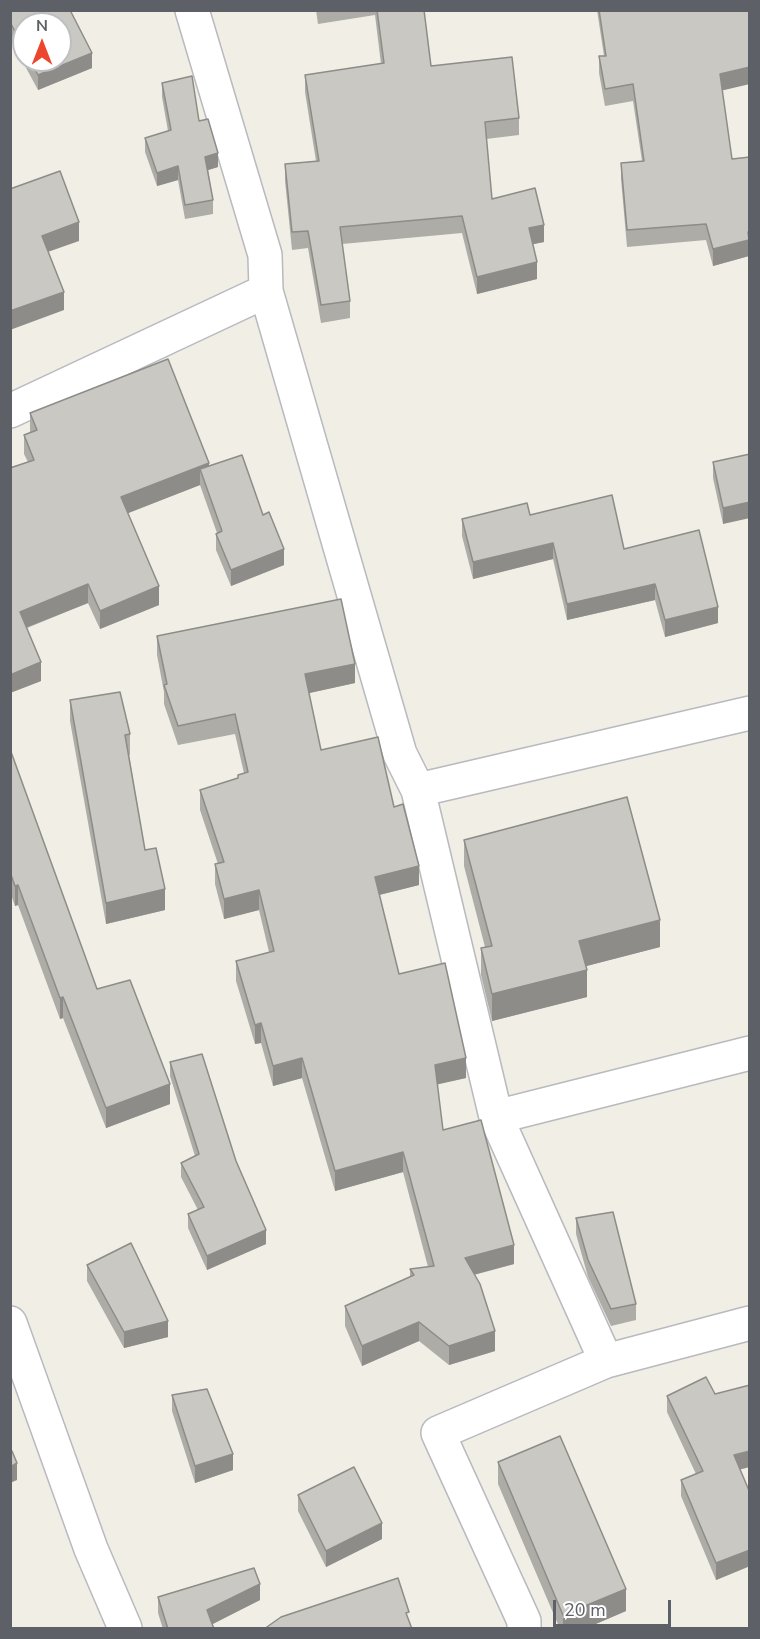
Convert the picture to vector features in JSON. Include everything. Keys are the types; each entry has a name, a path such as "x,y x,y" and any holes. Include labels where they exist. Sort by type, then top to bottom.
{"street":[{"path":"192,10 265,255 266,291 400,754 417,790 496,1117 606,1361"},
{"path":"10,411 266,291"},
{"path":"417,790 750,713"},
{"path":"496,1117 750,1053"},
{"path":"10,1323 91,1549 125,1629"},
{"path":"525,1626 438,1432 606,1361 750,1323"}],"building":[{"path":"10,10 70,10 71,12 12,12 12,26"},
{"path":"377,10 424,10 431,66 512,57 519,118 485,122 492,199 535,188 544,225 529,228 537,262 477,277 462,216 340,227 350,301 321,305 308,231 292,232 285,164 319,161 305,75 384,63"},
{"path":"599,10 750,10 750,67 720,74 732,159 750,157 749,240 713,249 706,224 627,230 621,163 644,161 633,84 605,89 599,56 606,56"},
{"path":"72,14 92,53 72,61"},
{"path":"192,76 199,121 208,119 218,153 205,157 213,200 185,205 178,166 157,173 145,138 171,130 162,83"},
{"path":"60,171 79,222 42,236 64,292 10,311 10,189"},
{"path":"168,359 209,463 121,497 159,586 100,611 88,584 20,612 41,662 10,675 10,468 34,460 24,435 37,430 30,413"},
{"path":"750,454 750,502 723,508 713,462"},
{"path":"242,455 263,515 269,512 284,549 231,570 216,534 222,531 200,469"},
{"path":"612,495 624,549 699,530 718,607 665,620 655,584 567,604 553,543 473,562 462,519 527,503 530,515"},
{"path":"341,599 355,664 305,674 321,750 378,737 394,807 403,804 419,866 375,877 399,974 445,963 466,1058 435,1065 443,1130 481,1120 514,1245 465,1258 480,1284 495,1331 449,1346 419,1322 362,1346 345,1306 414,1275 410,1269 434,1266 403,1152 335,1171 302,1058 273,1066 261,1023 255,1025 236,961 274,951 259,890 224,899 215,864 224,862 200,790 238,778 238,775 248,772 235,714 178,726 164,685 167,684 157,636"},
{"path":"120,692 130,734 125,735 145,850 156,848 165,889 106,903 70,700"},
{"path":"10,749 97,989 130,980 170,1084 106,1108 63,997 60,998 18,885 15,886 10,872"},
{"path":"627,797 660,920 579,941 587,970 492,994 481,948 492,946 464,840"},
{"path":"202,1054 236,1161 266,1230 207,1256 188,1214 204,1207 181,1163 199,1154 170,1062"},
{"path":"613,1212 636,1304 611,1309 588,1260 576,1218"},
{"path":"131,1243 168,1321 124,1332 87,1265"},
{"path":"706,1377 715,1394 750,1385 750,1451 734,1455 750,1493 750,1550 716,1563 681,1480 703,1471 667,1396"},
{"path":"207,1389 233,1454 195,1466 172,1395"},
{"path":"560,1436 626,1589 563,1615 498,1462"},
{"path":"10,1451 17,1463 10,1467"},
{"path":"354,1467 382,1523 326,1551 298,1495"},
{"path":"254,1568 260,1584 207,1610 214,1629 168,1629 158,1597"},
{"path":"398,1578 412,1629 264,1629 281,1617"}]}
